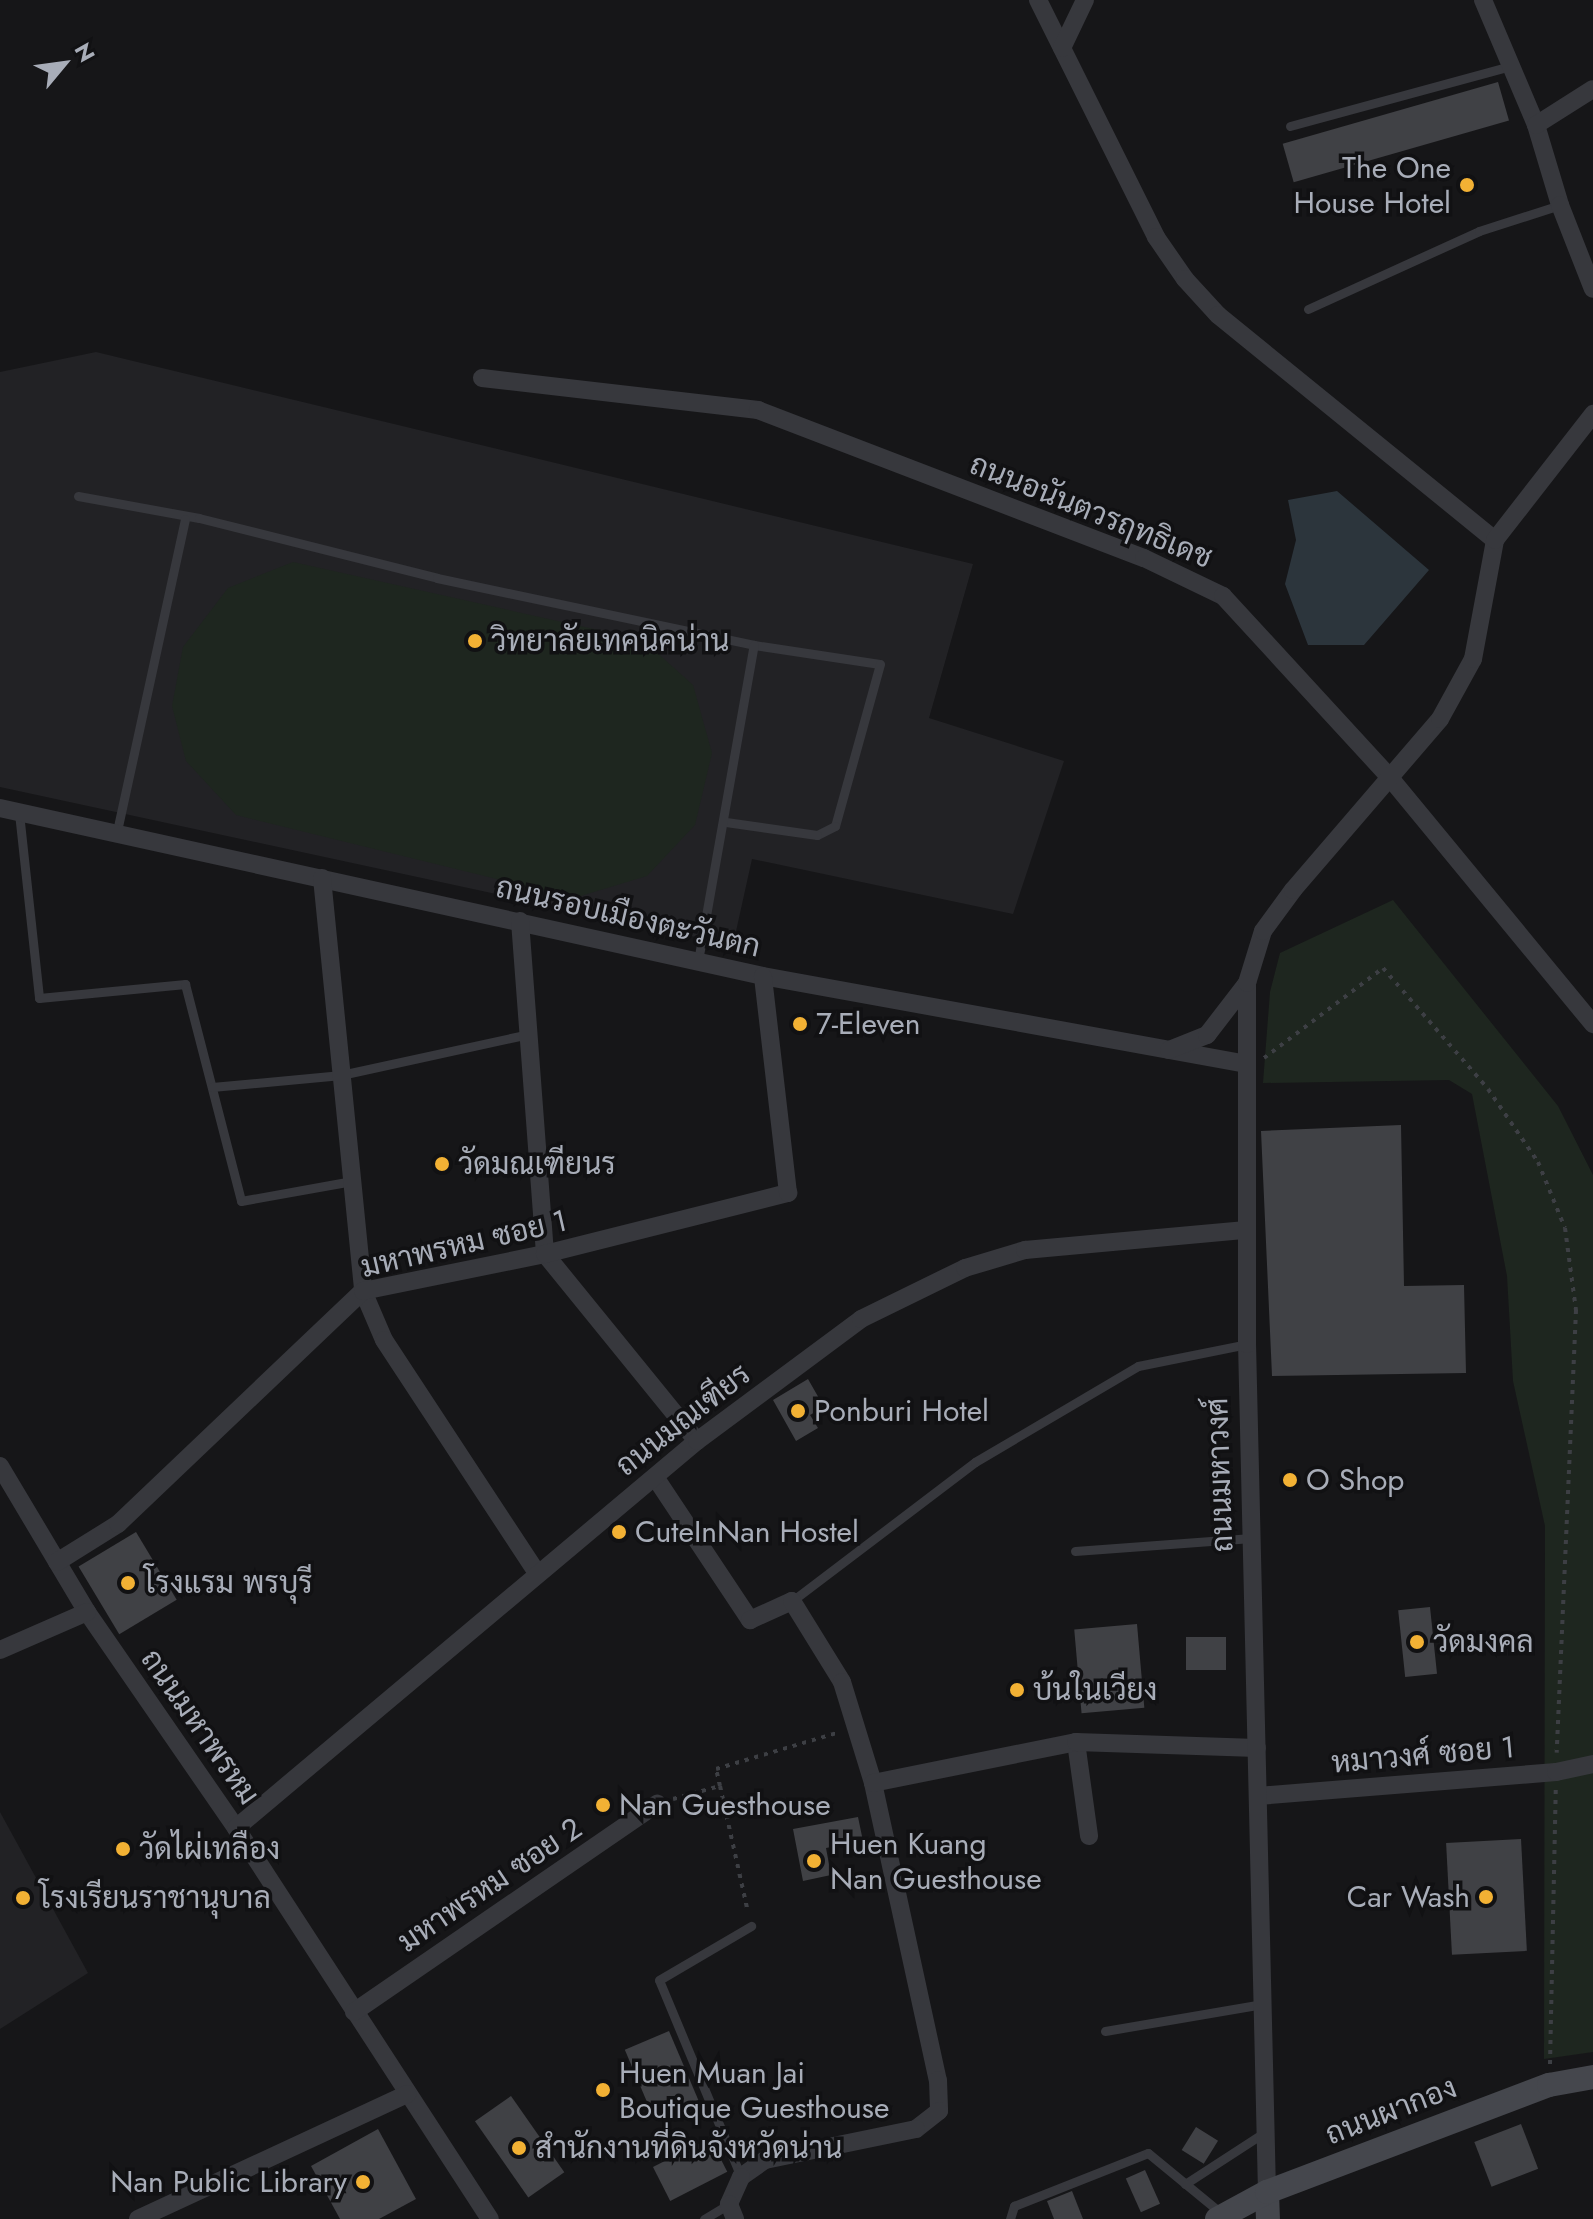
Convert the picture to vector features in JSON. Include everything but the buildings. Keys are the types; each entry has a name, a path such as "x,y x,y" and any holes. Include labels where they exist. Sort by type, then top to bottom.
{"main road":[{"name":"ถนนผากอง","path":"1220,2217 1267,2192 1549,2085 1593,2077"},
{"name":"ถนนมหาวงศ์","path":"1267,2192 1268,2219"}],"street":[{"path":"1038,0 1156,237 1185,279 1218,315 1495,540 1593,414"},
{"path":"1062,48 1085,0"},
{"path":"1483,0 1536,125 1560,205 1593,289"},
{"path":"1536,125 1593,89"},
{"name":"ถนนอนันตวรฤทธิเดช","path":"482,378 758,410 1144,558 1223,596 1391,779 1593,1024"},
{"name":"ถนนมหาวงศ์","path":"1267,2192 1255,1538 1247,1344 1247,983 1263,931 1293,890 1440,719 1473,659 1495,540"},
{"name":"ถนนรอบเมืองตะวันตก","path":"0,808 117,831 763,976 1163,1052 1246,1064"},
{"path":"322,878 363,1291 384,1340 538,1574"},
{"path":"520,921 545,1254 697,1441"},
{"name":"มหาพรหม ซอย 1","path":"57,1562 118,1524 363,1291 545,1254 788,1193 763,976"},
{"path":"1163,1052 1207,1035 1247,983"},
{"name":"ถนนมณเฑียร","path":"236,1828 697,1441 861,1319 965,1268 1025,1250 1246,1230"},
{"name":"ถนนมหาพรหม","path":"0,1466 87,1612 236,1828 490,2219"},
{"path":"655,1477 750,1620 792,1601 842,1682 873,1783 938,2080 939,2111 916,2129 765,2160 741,2177 732,2211"},
{"path":"0,1650 87,1612"},
{"path":"1076,1742 1089,1836"},
{"path":"873,1783 1076,1742 1257,1748"},
{"name":"หมาวงศ์ ซอย 1","path":"1258,1796 1556,1772 1593,1764"},
{"name":"มหาพรหม ซอย 2","path":"354,2012 657,1804"},
{"path":"138,2219 407,2094"}],"lane":[{"path":"1290,126 1511,66"},
{"path":"1308,309 1479,231 1560,205"},
{"path":"78,496 754,645 880,664 835,826 817,835 726,822"},
{"path":"117,831 185,519"},
{"path":"698,961 726,822 754,645"},
{"path":"19,813 39,998 185,984 241,1201 352,1180"},
{"path":"212,1087 341,1075 529,1034"},
{"path":"792,1601 975,1462 1138,1366 1247,1344"},
{"path":"1075,1551 1255,1538"},
{"path":"741,2177 659,1980 751,1926"},
{"path":"1105,2031 1263,2004"},
{"path":"1185,2184 1265,2132"},
{"path":"1010,2219 1014,2206 1148,2153 1220,2217"},
{"path":"704,2219 732,2211"}],"path":[{"path":"1246,1064 1269,1056 1383,968 1488,1089 1538,1162 1565,1228 1576,1310 1556,1772 1549,2085"},
{"path":"751,1926 716,1769 858,1726"},
{"path":"657,1804 720,1786"}],"shaded area":[{"name":"วิทยาลัยเทคนิคน่าน","path":"96,352 973,564 929,718 1064,761 1013,914 752,859 733,945 0,787 0,372"},
{"path":"1337,491 1429,570 1364,645 1308,645 1285,584 1296,540 1288,500"},
{"path":"293,562 643,640 693,685 712,753 695,825 647,876 574,898 236,815 186,761 172,706 183,647 228,588"},
{"path":"1393,900 1558,1106 1593,1175 1593,2052 1544,2059 1545,1526 1513,1381 1507,1276 1472,1094 1449,1080 1263,1083 1270,992 1280,953"},
{"name":"โรงเรียนราชานุบาล","path":"0,1812 88,1973 0,2029"}],"place":[{"name":"The One House Hotel","path":"1467,185"},
{"name":"วิทยาลัยเทคนิคน่าน","path":"475,641"},
{"name":"7-Eleven","path":"800,1024"},
{"name":"วัดมณเฑียนร","path":"442,1164"},
{"name":"Ponburi Hotel","path":"798,1411"},
{"name":"O Shop","path":"1290,1480"},
{"name":"CuteInNan Hostel","path":"619,1532"},
{"name":"โรงแรม พรบุรี","path":"128,1583"},
{"name":"วัดมงคล","path":"1417,1642"},
{"name":"บ้นในเวียง","path":"1017,1690"},
{"name":"Nan Guesthouse","path":"603,1805"},
{"name":"วัดไผ่เทลือง","path":"123,1849"},
{"name":"Huen Kuang Nan Guesthouse","path":"814,1861"},
{"name":"Car Wash","path":"1486,1897"},
{"name":"โรงเรียนราชานุบาล","path":"23,1898"},
{"name":"Huen Muan Jai Boutique Guesthouse","path":"603,2090"},
{"name":"สำนักงานที่ดินจังหวัดน่าน","path":"519,2148"},
{"name":"Nan Public Library","path":"363,2182"}]}
